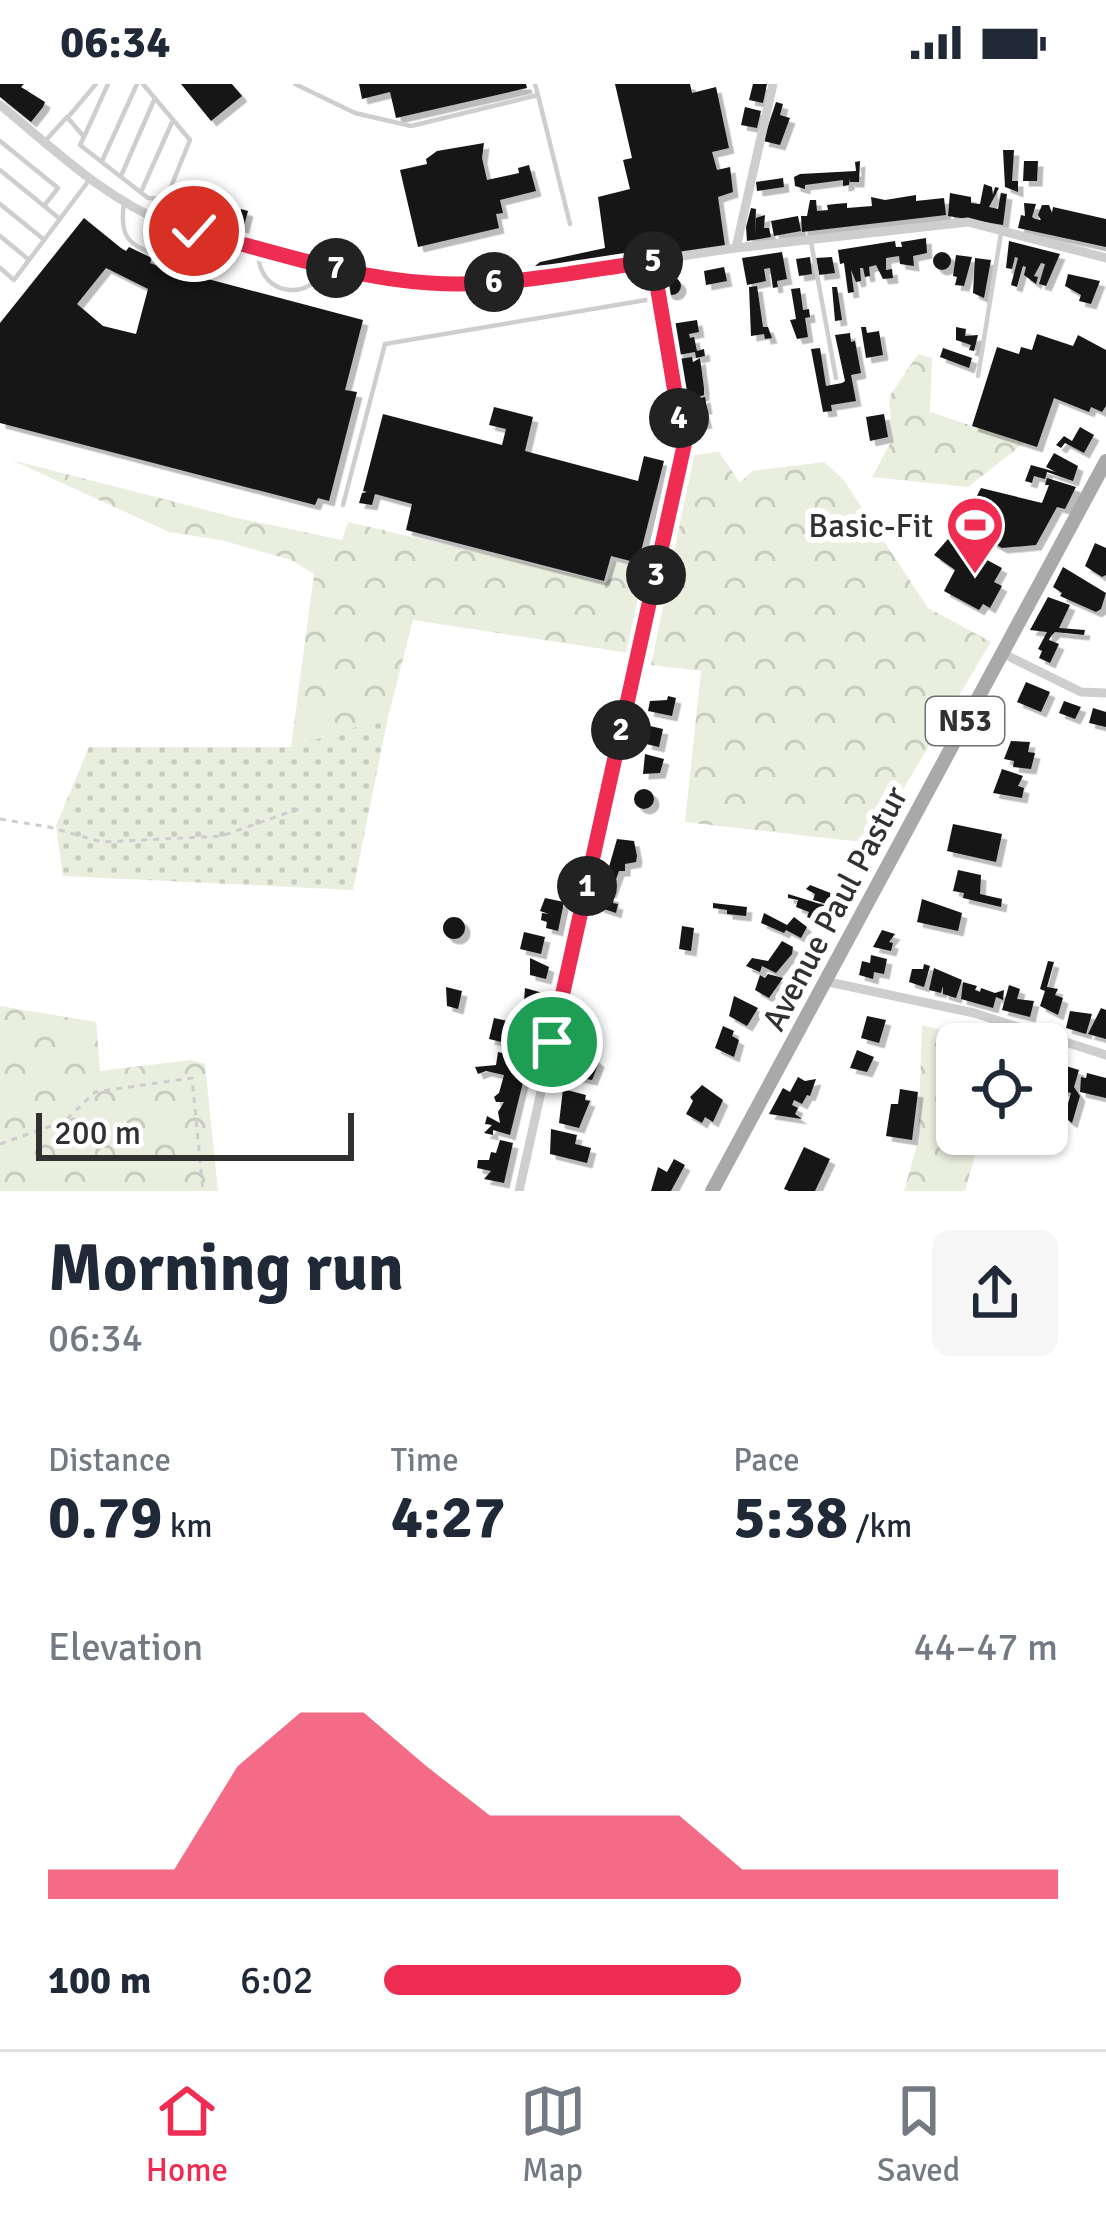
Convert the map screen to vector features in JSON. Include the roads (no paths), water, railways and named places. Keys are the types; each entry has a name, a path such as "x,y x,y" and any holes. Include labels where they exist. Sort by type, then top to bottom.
{"main road":[{"name":"Avenue Paul Pastur","path":"712,1191 1106,461"}],"street":[{"path":"736,248 773,84"},
{"path":"0,106 124,203 159,220 326,265 432,284 524,279 736,248 968,222 1106,258"},
{"path":"519,1191 684,446 653,261"},
{"path":"1002,653 1082,692 1106,693"},
{"path":"824,981 974,1013 1106,1054"}],"lane":[{"path":"45,142 97,84"},
{"path":"108,84 80,145 148,198 166,199"},
{"path":"101,161 140,84 190,140 159,220"},
{"path":"296,84 355,113 412,126 538,95"},
{"path":"536,84 570,224"},
{"path":"121,177 155,98"},
{"path":"67,118 84,137"},
{"path":"141,192 173,121"},
{"path":"0,141 58,188 44,206"},
{"path":"0,170 60,219"},
{"path":"0,268 14,280 90,178"},
{"path":"124,203 121,224 133,246 158,256 182,246 194,231"},
{"path":"0,204 44,240"},
{"path":"978,376 1002,231"},
{"path":"0,236 29,260"},
{"path":"810,239 836,377"},
{"path":"259,248 262,271 274,287 292,292 309,287 326,265"},
{"path":"343,505 385,344 658,298"}],"place":[{"name":"Basic-Fit","path":"975,576"}]}
